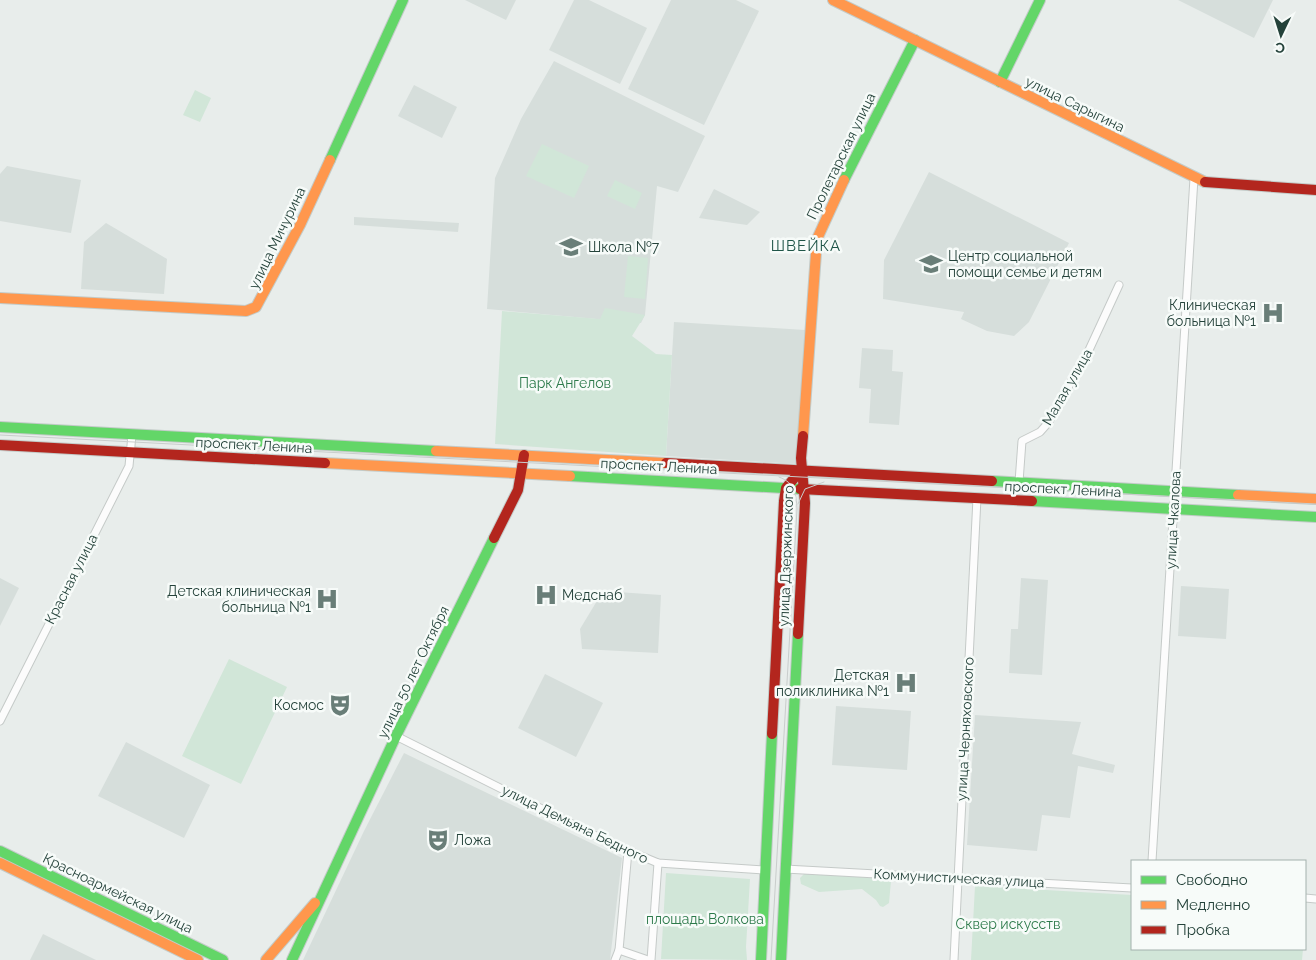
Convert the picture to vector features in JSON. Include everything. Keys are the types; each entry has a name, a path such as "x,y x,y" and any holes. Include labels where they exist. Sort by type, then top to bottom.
{"street":[{"name":"улица Мичурина","path":"0,298 246,311 256,307 300,225 403,0"},
{"name":"улица Сарыгина","path":"833,0 1206,183 1316,190"},
{"path":"1000,82 1040,0"},
{"name":"Пролетарская улица","path":"801,470 817,239 914,40"},
{"name":"улица Чкалова","path":"1152,860 1194,178"},
{"name":"Малая улица","path":"1019,482 1022,441 1040,432 1048,423 1089,350 1119,285"},
{"name":"проспект Ленина","path":"0,427 1316,499"},
{"name":"Красная улица","path":"0,721 129,466 132,435"},
{"name":"проспект Ленина","path":"0,445 522,472 1316,517"},
{"name":"улица 50 лет Октября","path":"292,960 314,916 319,898 396,736 518,490 524,455"},
{"name":"улица Дзержинского","path":"760,960 786,488 801,470"},
{"name":"улица Дзержинского","path":"781,960 805,489 801,470"},
{"name":"улица Черняховского","path":"954,960 977,498"},
{"name":"улица Демьяна Бедного","path":"396,736 658,864 765,870"},
{"name":"Красноармейская улица","path":"0,851 223,960"},
{"path":"615,960 619,950 628,851"},
{"name":"Красноармейская улица","path":"0,863 198,960"},
{"path":"619,950 649,960 658,864"},
{"name":"Коммунистическая улица","path":"785,869 1131,888"},
{"name":"улица 50 лет Октября","path":"266,960 319,898"},
{"path":"275,960 289,933"}],"shaded area":[{"path":"465,0 516,0 506,20"},
{"path":"574,0 589,0 647,28 620,84 549,50"},
{"path":"671,0 736,0 759,11 704,125 628,89"},
{"path":"1178,0 1273,0 1254,38"},
{"name":"Школа №7","path":"554,61 705,136 678,192 657,186 645,315 641,323 487,309 495,178 521,119"},
{"path":"414,85 457,107 442,138 398,116"},
{"path":"7,166 81,180 71,233 0,221 0,174"},
{"path":"929,172 1069,243 1029,322 1014,336 987,331 961,319 964,312 883,299 884,260"},
{"path":"714,189 760,212 747,225 699,218"},
{"path":"354,217 459,223 458,232 354,225"},
{"path":"106,223 167,259 164,294 81,289 84,242"},
{"path":"674,322 805,330 797,464 666,456"},
{"path":"862,348 893,350 892,371 903,372 899,425 869,423 871,389 859,388"},
{"path":"0,578 19,588 0,626"},
{"path":"1021,578 1048,580 1042,675 1009,673 1011,629 1018,629"},
{"path":"1181,586 1229,589 1226,639 1178,636"},
{"path":"603,591 661,595 658,653 582,649 580,629"},
{"path":"545,674 603,703 576,757 518,728"},
{"path":"836,706 911,711 907,770 832,765"},
{"path":"975,715 1081,722 1072,754 1115,765 1113,773 1078,766 1070,818 1042,815 1037,851 967,845"},
{"path":"126,742 210,785 184,838 98,796"},
{"path":"404,753 622,858 610,960 303,960 364,831"},
{"path":"43,934 96,960 30,960"}],"green space":[{"path":"195,90 211,98 200,122 183,115"},
{"path":"542,144 589,166 574,198 526,176"},
{"path":"615,180 642,193 635,209 607,196"},
{"path":"628,256 648,258 645,299 624,297"},
{"name":"Парк Ангелов","path":"605,308 645,315 632,336 656,354 672,355 666,456 495,444 502,311 600,319"},
{"path":"229,659 287,687 241,784 182,756"},
{"name":"площадь Волкова","path":"666,873 750,879 747,960 661,959"},
{"path":"805,873 886,877 891,881 889,903 883,907 880,906 876,900 862,889 819,892 801,884 800,878"},
{"name":"Сквер искусств","path":"975,886 1131,895 1131,950 1303,950 1302,960 971,960"}],"tram line":[{"path":"0,435 1316,504"},
{"path":"771,960 797,509 794,489 788,482 779,477"},
{"path":"798,504 805,489 824,482"}],"traffic: fast":[{"path":"330,160 403,0"},
{"path":"1000,82 1040,0"},
{"path":"844,180 915,40"},
{"path":"0,427 436,451"},
{"path":"570,476 800,489"},
{"path":"992,481 1238,495"},
{"path":"1032,501 1316,517"},
{"path":"292,960 396,736 494,538"},
{"path":"781,960 798,634"},
{"path":"761,960 772,734"},
{"path":"0,851 223,960"}],"traffic: slow":[{"path":"833,0 1205,182"},
{"path":"0,298 246,311 256,307 300,225 330,160"},
{"path":"803,436 817,239 844,180"},
{"path":"436,451 666,463"},
{"path":"325,463 570,476"},
{"path":"1238,495 1316,499"},
{"path":"0,863 198,960"},
{"path":"266,960 315,903"}],"traffic: jam":[{"path":"1205,182 1316,190"},
{"path":"798,634 805,503 801,458 803,436"},
{"path":"0,445 325,463"},
{"path":"494,538 518,490 524,455"},
{"path":"666,463 992,481"},
{"path":"772,734 784,501 786,488 801,470"},
{"path":"800,489 1032,501"}],"place":[{"name":"Школа №7","path":"571,247"},
{"name":"Центр социальной помощи семье и детям","path":"931,264"},
{"name":"Клиническая больница №1","path":"1273,313"},
{"name":"Медснаб","path":"546,595"},
{"name":"Детская клиническая больница №1","path":"327,599"},
{"name":"Детская поликлиника №1","path":"906,683"},
{"name":"Космос","path":"340,705"},
{"name":"Ложа","path":"438,840"}],"district":[{"name":"ШВЕЙКА","path":"806,246"}]}
